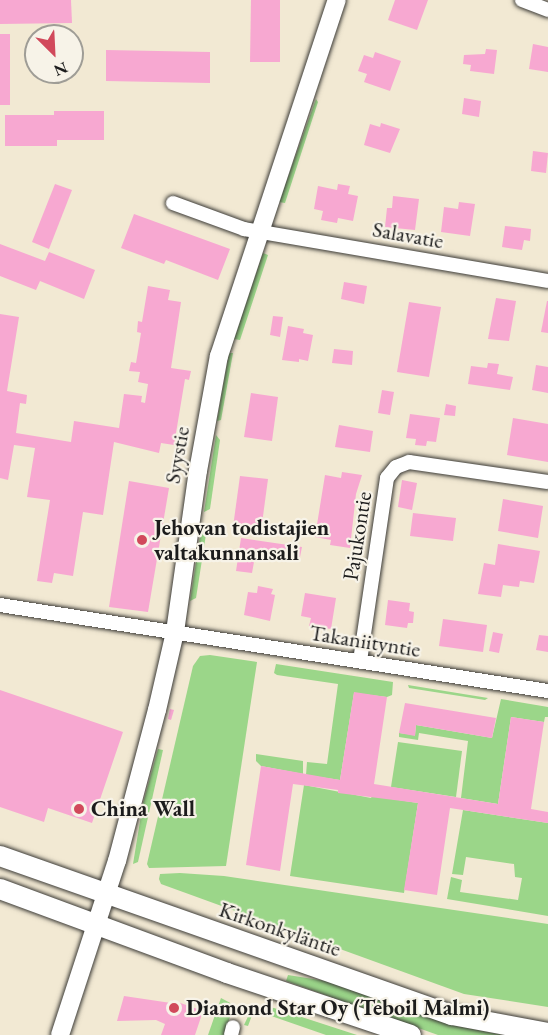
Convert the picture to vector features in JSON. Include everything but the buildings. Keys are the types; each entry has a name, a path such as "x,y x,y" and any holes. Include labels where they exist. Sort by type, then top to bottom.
{"main road":[{"name":"Kirkonkyläntie","path":"0,856 453,1016 548,1033"},
{"path":"0,889 95,925 411,1035"}],"street":[{"name":"Syystie","path":"60,1035 117,861 147,750 175,632 198,471 219,356 336,0"},
{"path":"522,0 548,10"},
{"name":"Salavatie","path":"173,203 244,229 548,281"},
{"name":"Pajukontie","path":"360,661 387,478 396,467 409,462 548,482"},
{"name":"Takaniityntie","path":"0,605 548,691"}],"green space":[{"path":"316,99 318,102 285,203 279,202"},
{"path":"263,253 268,255 240,340 234,339"},
{"path":"229,353 233,353 221,420 217,421"},
{"path":"216,435 220,440 210,509 204,512"},
{"path":"202,524 207,528 196,598 190,601"},
{"path":"210,655 257,662 226,866 149,868 147,864 193,666 200,656"},
{"path":"276,664 393,682 392,695 387,697 354,693 340,780 306,775 307,762 327,764 338,684 277,675 274,673"},
{"path":"408,685 488,698 485,700 409,688"},
{"path":"501,699 548,707 548,717 545,717 544,722 511,717 498,804 461,798 468,741 419,733 418,740 399,737 399,733 415,735 416,725 492,738"},
{"path":"398,742 462,751 456,797 391,787"},
{"path":"158,749 163,750 138,862 133,864 143,803"},
{"path":"256,754 303,761 303,774 261,766 256,761"},
{"path":"304,785 371,798 372,796 418,803 404,893 290,876"},
{"path":"463,810 548,823 548,916 447,899 451,877 462,880 460,892 518,900 522,878 515,877 514,864 466,857 463,875 452,874"},
{"path":"160,874 224,876 548,924 548,1007 464,994 161,884"},
{"path":"288,975 332,982 452,1025 503,1035 438,1035 286,981"},
{"path":"221,998 234,1005 224,1035 208,1035"},
{"path":"253,1006 274,1008 357,1035 326,1035 254,1010 248,1026 244,1025"}],"place":[{"name":"Jehovan todistajien valtakunnansali","path":"142,540"},
{"name":"China Wall","path":"79,809"},
{"name":"Diamond Star Oy (Teboil Malmi)","path":"174,1008"}]}
